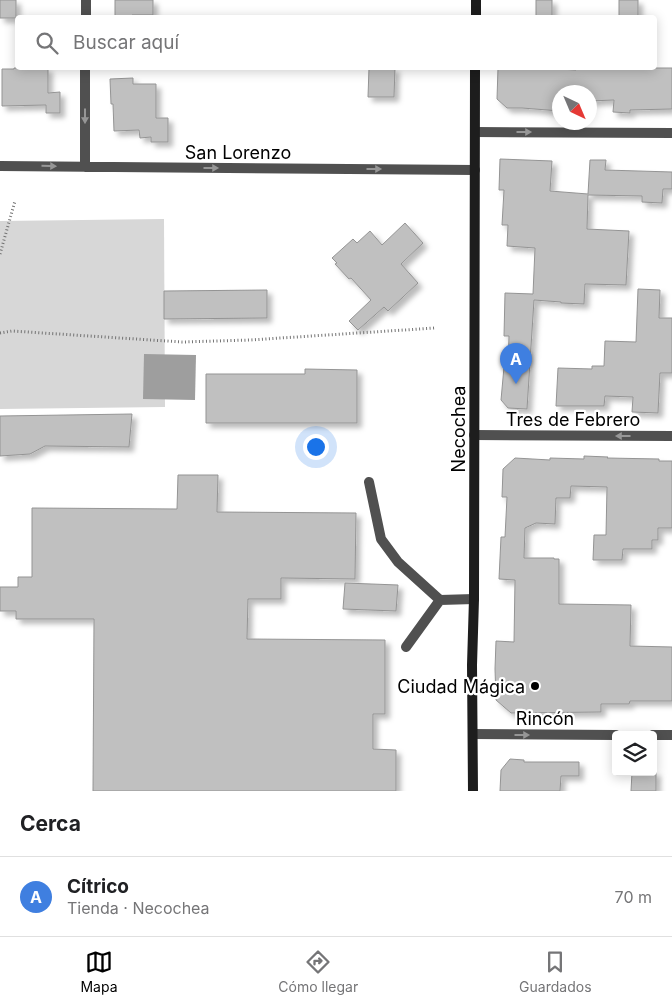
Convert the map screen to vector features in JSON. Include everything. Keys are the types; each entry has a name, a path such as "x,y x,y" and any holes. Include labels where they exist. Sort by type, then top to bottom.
{"main road":[{"path":"476,0 476,15"},
{"name":"Necochea","path":"473,791 475,70"}],"street":[{"path":"86,0 86,15"},
{"path":"85,70 85,167"},
{"path":"475,132 672,133"},
{"name":"San Lorenzo","path":"0,166 475,170"},
{"name":"Tres de Febrero","path":"474,435 672,436"},
{"path":"369,482 381,539 398,562 440,600 474,599"},
{"path":"406,647 440,600"},
{"name":"Rincón","path":"474,734 612,735"},
{"path":"657,735 672,735"}],"path":[{"path":"0,254 15,201"},
{"path":"0,333 12,331 182,342 250,340 435,328"}],"shaded area":[{"path":"164,219 165,407 0,409 0,221"},
{"path":"144,354 196,355 195,400 143,399"}],"building":[{"path":"0,0 16,0 15,18 0,18"},
{"path":"115,0 153,0 153,15 115,15"},
{"path":"536,0 552,0 552,15 536,15"},
{"path":"619,0 638,0 638,15 619,15"},
{"path":"657,68 672,68 672,109 630,110 630,113 613,112 614,100 597,101 597,85 552,85 552,110 507,108 497,99 498,70 657,70"},
{"path":"2,69 48,70 48,93 60,92 60,113 46,113 46,105 2,106"},
{"path":"369,70 395,70 394,97 368,97"},
{"path":"133,78 133,84 156,84 156,118 168,118 168,142 151,142 151,137 140,138 139,130 114,131 110,79"},
{"path":"500,159 552,161 550,191 588,194 590,160 606,160 605,170 672,172 672,189 663,189 662,203 642,202 642,196 588,195 587,229 629,231 626,285 585,284 584,304 534,300 527,409 508,408 501,400 504,367 508,367 509,336 504,336 505,293 533,294 535,248 507,246 508,225 502,225 504,190 499,190"},
{"path":"405,223 423,243 401,264 418,283 388,311 384,307 358,330 349,321 371,300 335,264 337,263 332,258 353,239 357,243 370,231 382,245"},
{"path":"638,289 660,290 659,318 672,318 672,373 660,373 658,413 632,412 633,397 605,396 604,406 556,406 558,368 592,369 592,366 604,366 605,341 636,342"},
{"path":"267,290 267,318 164,319 164,291"},
{"path":"305,369 357,370 357,423 206,423 206,374 305,374"},
{"path":"132,414 129,447 45,446 30,454 0,456 0,416"},
{"path":"584,456 672,461 672,528 658,528 658,540 652,540 652,549 623,549 622,560 593,560 594,535 606,535 607,487 571,486 570,498 556,498 555,524 536,523 525,528 524,558 559,559 559,604 631,605 630,646 672,647 672,701 630,701 629,704 601,704 601,712 511,713 496,700 496,641 514,642 515,580 499,579 501,537 505,537 507,497 502,497 503,469 515,458 550,460 550,458 584,459"},
{"path":"178,475 218,475 217,512 356,513 355,579 281,578 281,599 248,599 247,639 385,640 385,714 373,714 373,749 396,750 396,791 93,791 94,619 16,619 16,611 0,611 0,587 18,587 18,577 32,577 32,508 177,509"},
{"path":"345,583 398,585 396,611 343,609"},
{"path":"510,759 524,760 524,762 579,762 579,776 561,776 560,791 500,791 501,770"},
{"path":"632,776 656,776 656,791 631,791"}],"place":[{"name":"Cítrico","path":"516,384"},
{"name":"Ciudad Mágica","path":"535,686"}]}
